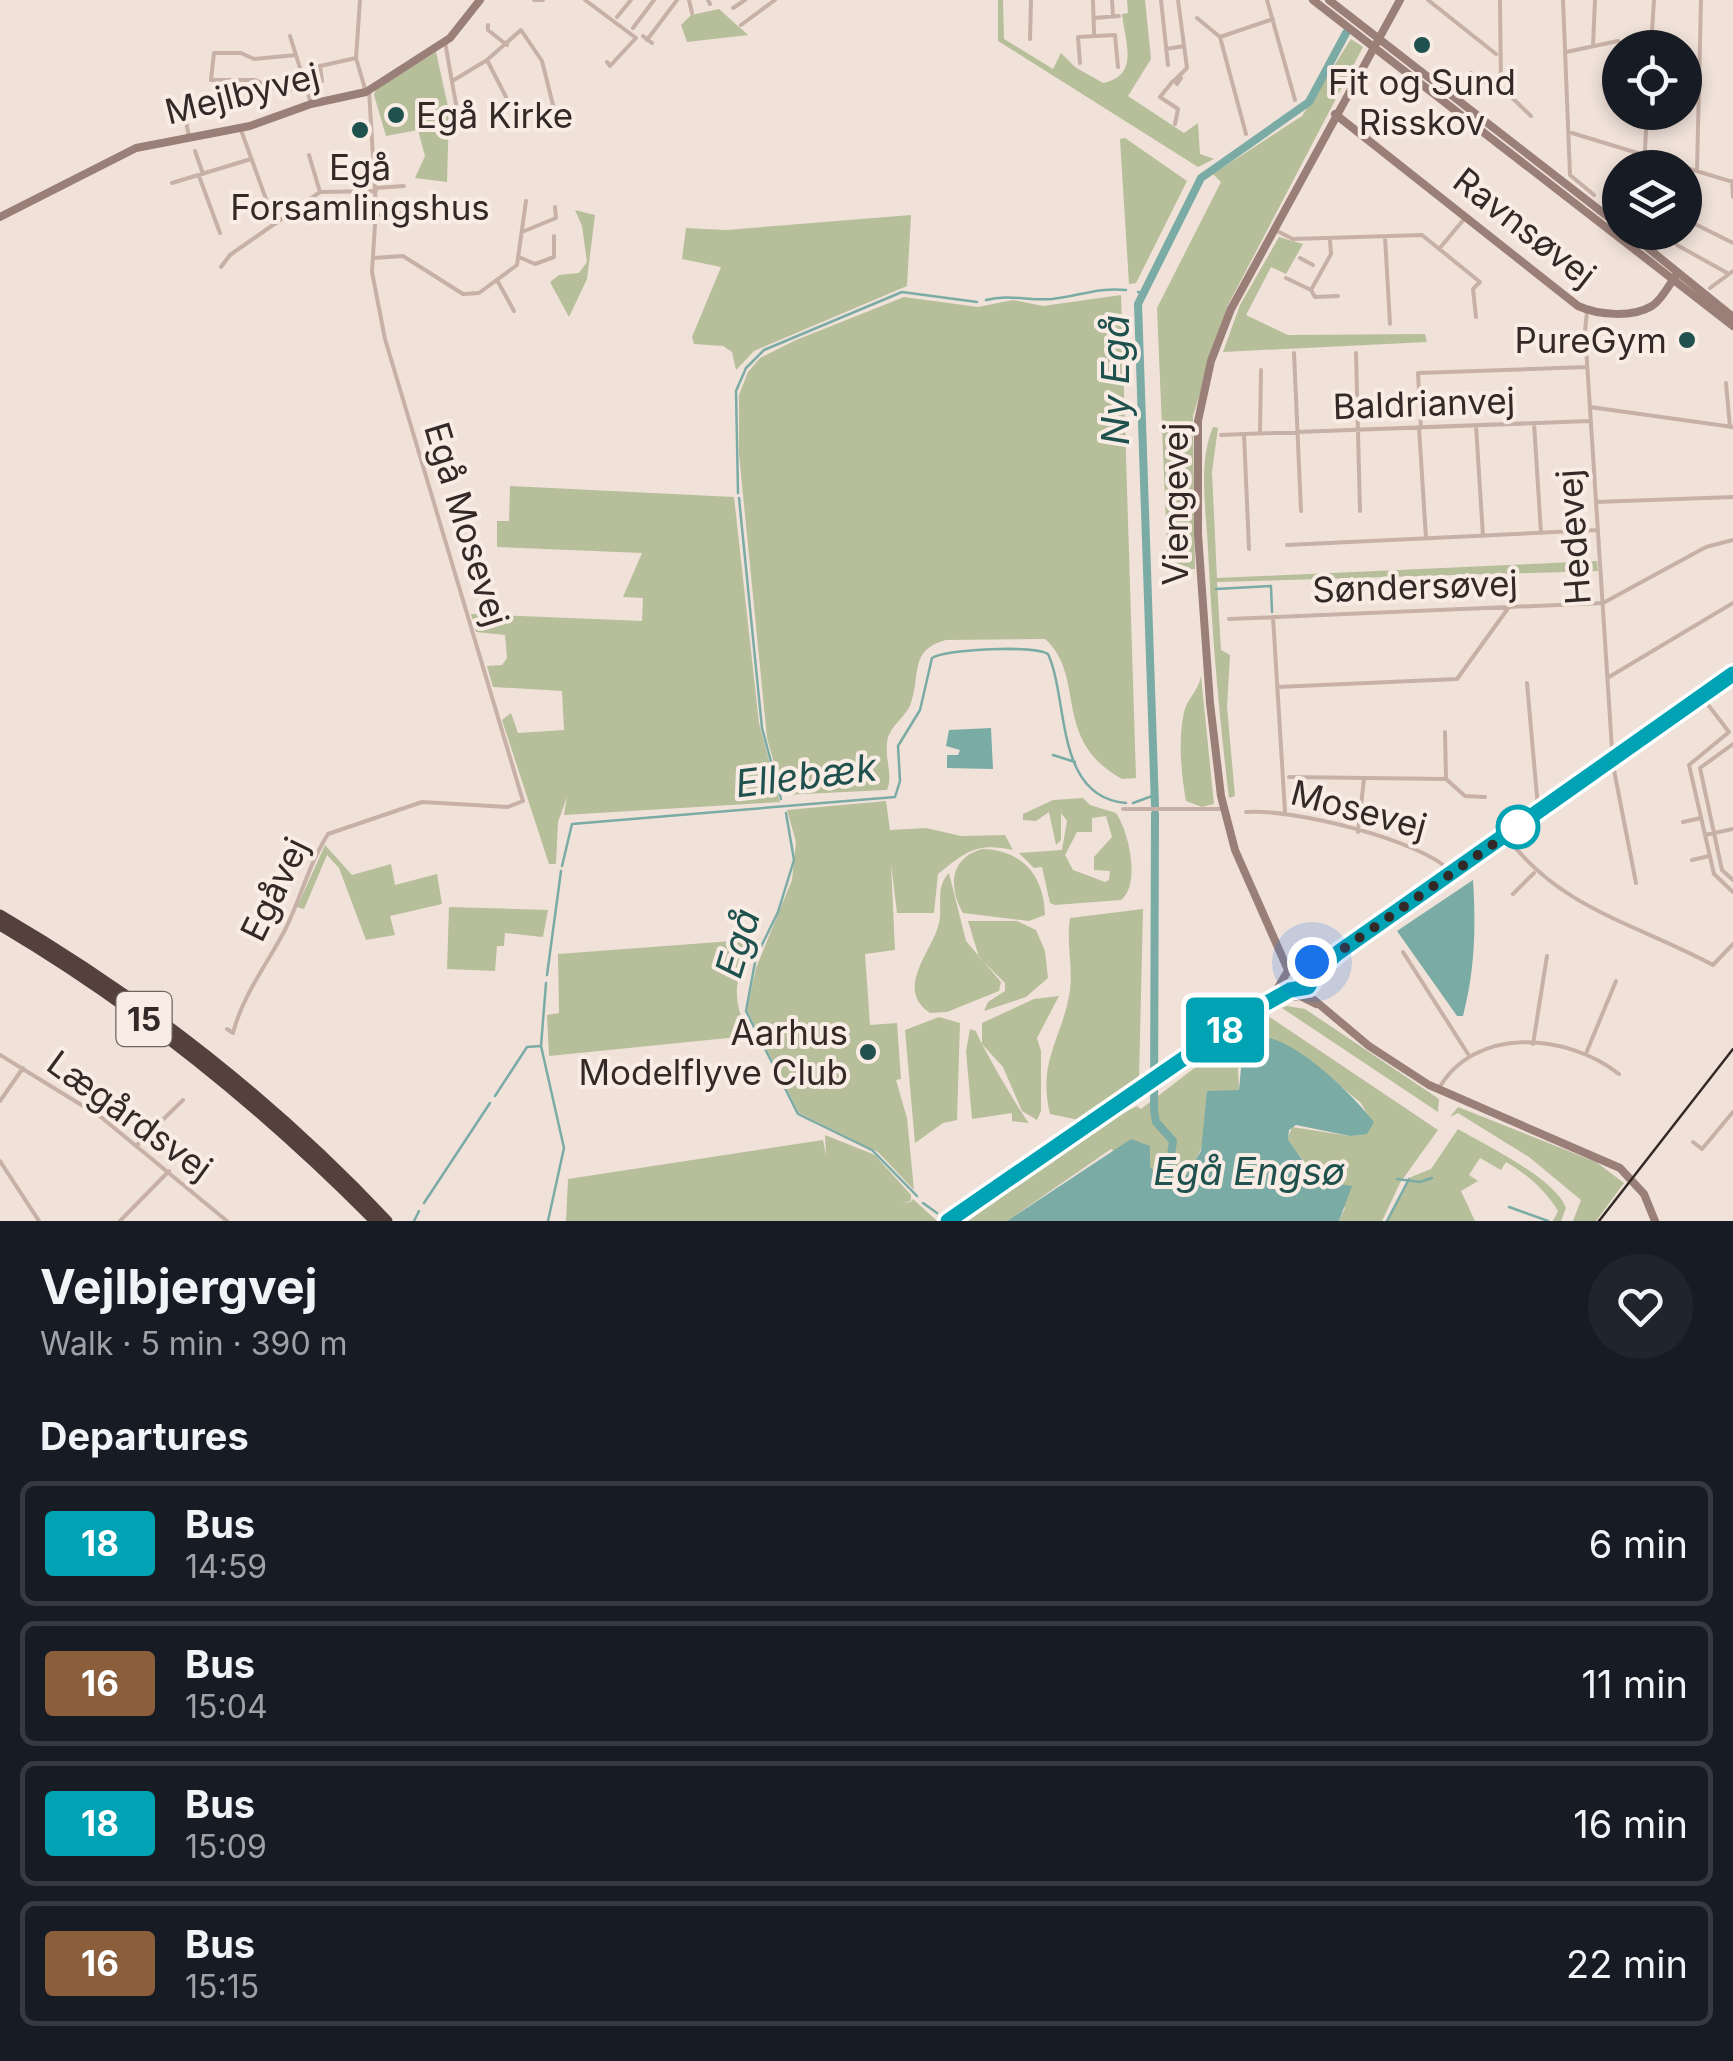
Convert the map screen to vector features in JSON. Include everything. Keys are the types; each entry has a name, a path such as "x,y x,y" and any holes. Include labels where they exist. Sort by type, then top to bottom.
{"highway":[{"name":"15","path":"0,915 121,992 216,1064 302,1138 387,1221"},
{"name":"15","path":"0,925 169,1037 278,1128 376,1221"},
{"path":"216,1064 291,1123 396,1221"},
{"path":"278,1128 368,1221"}],"street":[{"path":"322,81 320,66 356,58 360,0"},
{"name":"Mejlbyvej","path":"0,217 118,155 241,128 311,104 367,91 445,42 480,0"},
{"path":"534,0 542,0"},
{"path":"586,0 636,38 610,66 607,62"},
{"path":"617,18 630,0"},
{"path":"633,28 654,0"},
{"path":"648,40 677,0"},
{"path":"689,0 692,13"},
{"path":"733,8 744,0"},
{"path":"741,26 775,0"},
{"path":"1030,38 1031,0"},
{"path":"1093,0 1094,33"},
{"path":"1094,18 1116,16 1112,0"},
{"path":"1161,0 1168,64"},
{"path":"1267,0 1295,100"},
{"path":"1313,0 1353,23"},
{"path":"1328,0 1602,212"},
{"name":"Viengevej","path":"1299,989 1287,973 1242,872 1224,809 1202,591 1198,421 1221,333 1272,229 1400,0"},
{"path":"1428,0 1496,54"},
{"path":"1500,0 1501,87"},
{"path":"1563,0 1572,133 1570,175 1594,194"},
{"path":"1593,46 1595,0"},
{"path":"1652,30 1654,0"},
{"path":"1697,150 1701,0"},
{"path":"1162,9 1178,3 1187,68 1160,96 1178,109 1174,124"},
{"path":"1197,18 1220,37 1246,134"},
{"path":"1220,37 1273,19"},
{"path":"488,25 488,30 508,45"},
{"path":"454,80 508,45 521,30 542,61 554,105"},
{"path":"1080,63 1078,36 1115,35 1118,67"},
{"path":"290,36 311,104"},
{"path":"1376,40 1675,276 1733,316"},
{"path":"445,42 457,110"},
{"path":"1566,52 1602,44"},
{"path":"1166,49 1184,46"},
{"path":"296,55 254,59 241,53 214,53 212,80 254,80 280,91 303,88"},
{"name":"Egå Mosevej","path":"356,58 367,91 376,189 372,258 385,339 523,801"},
{"path":"487,60 506,97"},
{"path":"1472,73 1489,86 1501,87 1531,116"},
{"path":"189,137 184,111 208,106"},
{"name":"Ravnsøvej","path":"1335,114 1587,310 1614,313 1646,308 1675,276"},
{"path":"241,128 275,224"},
{"path":"1572,133 1628,150"},
{"path":"195,151 220,232"},
{"path":"309,155 320,192"},
{"path":"172,183 251,159"},
{"path":"1702,172 1733,181 1733,197"},
{"path":"222,267 230,255 320,192 404,186"},
{"path":"372,258 403,256 467,296 514,268 526,201"},
{"path":"522,232 556,218 555,207"},
{"path":"376,214 407,213"},
{"path":"1439,249 1465,217"},
{"path":"1702,227 1733,242"},
{"path":"1272,229 1292,240 1422,236 1480,282 1473,289 1476,317"},
{"path":"518,257 535,264 554,257 554,236"},
{"path":"1385,237 1390,321"},
{"path":"1311,290 1317,267 1331,254 1330,238"},
{"path":"1647,250 1733,326"},
{"path":"1687,250 1731,272 1710,288"},
{"path":"1300,258 1317,267"},
{"path":"1286,278 1311,290 1315,298 1338,296"},
{"path":"497,280 514,311"},
{"name":"Hedevej","path":"1587,310 1590,421 1612,760 1636,883"},
{"path":"1294,353 1301,511"},
{"path":"1356,353 1360,511"},
{"path":"1426,540 1418,373 1587,366"},
{"path":"1260,434 1262,370"},
{"path":"1590,407 1732,427 1726,384"},
{"name":"Baldrianvej","path":"1220,435 1590,421"},
{"path":"1534,423 1541,534"},
{"path":"1476,426 1483,537"},
{"path":"1244,434 1249,549"},
{"path":"1596,502 1733,496"},
{"path":"1286,545 1598,530"},
{"path":"1603,604 1706,546 1733,540"},
{"path":"1607,677 1733,603"},
{"name":"Søndersøvej","path":"1229,619 1603,604"},
{"path":"1276,687 1457,679 1508,607"},
{"path":"1273,617 1284,812"},
{"path":"1257,1009 1299,989 1339,952 1733,674"},
{"path":"1526,683 1540,811"},
{"path":"1702,697 1731,732 1689,765 1714,876 1733,892"},
{"path":"1445,732 1446,779"},
{"path":"1733,744 1700,768 1722,870 1733,880"},
{"path":"1708,750 1714,758"},
{"path":"1289,777 1446,779 1465,796 1486,797"},
{"path":"1358,832 1364,779"},
{"name":"Egåvej","path":"227,1029 233,1033 240,1006 285,930 300,884 332,832 422,802 508,807 523,801"},
{"path":"1123,809 1224,809"},
{"name":"Mosevej","path":"1246,812 1284,812 1422,849 1453,873"},
{"path":"1683,822 1700,818"},
{"path":"1704,836 1733,829"},
{"path":"1506,836 1535,872 1570,898 1662,937 1713,965 1732,946"},
{"path":"1692,860 1710,856"},
{"path":"1513,894 1535,872"},
{"name":"Viengevej","path":"1272,934 1314,977"},
{"path":"948,1221 1257,1009 1280,988 1287,973 1303,962 1339,952"},
{"path":"1403,952 1468,1054"},
{"path":"1533,1044 1547,956"},
{"path":"1314,977 1341,1021"},
{"path":"1587,1051 1616,982"},
{"path":"1299,989 1362,1039"},
{"path":"1257,1009 1287,996 1306,998 1438,1090 1609,1162 1636,1189 1652,1221"},
{"path":"1438,1090 1451,1069 1468,1054 1487,1048 1561,1044 1587,1051 1619,1074"},
{"name":"Lægårdsvej","path":"0,1056 24,1067 137,1145 227,1221"},
{"path":"0,1100 24,1067"},
{"path":"137,1145 183,1100"},
{"path":"1693,1142 1702,1149 1733,1112"},
{"path":"0,1161 39,1221"},
{"path":"120,1221 169,1170"}],"green space":[{"path":"998,0 1003,0 1004,39 1053,69 1061,53 1075,67 1103,83 1115,79 1126,65 1122,14 1128,13 1127,0 1145,0 1151,59 1128,96 1184,133 1198,123 1200,154 1214,159 1198,167 998,41"},
{"path":"719,9 748,35 687,42 681,25 691,15"},
{"path":"1351,39 1363,47 1228,305 1193,416 1195,569 1168,571 1157,308 1221,182 1213,174 1302,116"},
{"path":"436,52 449,111 447,182 415,178 425,156 418,130 386,136 374,95 376,89"},
{"path":"1125,138 1187,181 1136,283 1129,284 1120,139"},
{"path":"575,210 595,215 587,279 569,317 550,282 559,275 579,273 587,262 582,226"},
{"path":"911,215 907,286 754,351 736,370 732,352 723,346 694,344 692,337 721,267 682,259 686,228 726,230"},
{"path":"1279,237 1303,244 1286,274 1271,267 1246,315 1288,335 1425,334 1427,342 1223,352 1240,305"},
{"path":"1121,295 1136,778 1122,779 1100,763 1086,746 1065,671 1045,639 946,640 934,644 921,656 911,703 888,737 887,790 783,795 767,738 739,454 739,395 748,372 760,358 796,340 904,297 978,307 1013,300 1043,306"},
{"path":"1213,427 1218,428 1212,472 1217,578 1597,561 1598,571 1217,582 1221,650 1230,655 1227,707 1235,796 1229,798 1205,502 1204,471"},
{"path":"510,486 734,497 759,723 780,802 564,815 567,797 558,822 556,864 549,864 502,720 511,713 518,733 564,730 562,691 493,687 487,666 502,665 507,658 505,635 476,632 471,614 642,621 643,598 623,597 642,553 497,547 497,521 509,521"},
{"path":"1201,676 1214,804 1202,807 1186,801 1181,745 1184,712"},
{"path":"1083,798 1090,805 1116,813 1129,845 1132,870 1121,900 1050,903 1042,867 1034,868 1019,853 1062,850 1067,821 1061,813 1061,840 1056,845 1049,812 1036,821 1023,820 1023,814 1053,800","holes":["1106,816 1112,837 1094,857 1094,870 1110,871 1109,880 1073,870 1065,855 1077,832 1092,832 1092,818"]},
{"path":"886,801 890,830 926,828 961,836 1005,835 1013,850 981,848 948,866 938,874 934,913 897,913 891,864 895,950 865,954 870,1025 897,1023 901,1079 896,1080 907,1118 914,1190 878,1152 799,1113 747,1010 756,968 792,880 796,842 787,810"},
{"path":"325,845 352,875 391,864 395,885 437,874 442,904 390,916 395,935 366,940 339,868 327,855 304,909 297,907"},
{"path":"982,849 1009,854 1028,868 1040,888 1045,915 1029,921 963,913 955,893 955,875 963,859"},
{"path":"949,873 966,941 1001,982 999,991 947,1012 930,1013 915,994 915,983 938,927 942,885"},
{"path":"449,907 548,910 543,937 505,933 504,946 497,946 495,971 447,969"},
{"path":"1143,909 1139,1080 1079,1120 1050,1114 1049,1064 1070,990 1070,918"},
{"path":"968,921 1017,921 1036,930 1045,951 1048,978 1026,997 984,1011 988,1002 1005,991 1005,983 979,957"},
{"path":"759,939 737,986 748,1036 549,1056 547,1015 559,1013 558,954"},
{"path":"1059,996 1037,1038 1041,1051 1041,1111 1037,1120 1022,1111 1003,1067 982,1044 982,1023 1034,999"},
{"path":"1282,1008 1305,1009 1439,1099 1438,1112"},
{"path":"1265,1014 1438,1130 1400,1183 1382,1221 1339,1221 1345,1208 1316,1177 1300,1178 1304,1161 1287,1140 1292,1127 1350,1136 1367,1133 1370,1119 1361,1103 1309,1060 1238,1068 1239,1090 1221,1111 1181,1182 1158,1176 1111,1149 1007,1221 968,1221 1112,1119 1137,1106 1141,1109"},
{"path":"939,1017 960,1023 957,1120 943,1123 915,1143 905,1030"},
{"path":"970,1029 976,1031 1029,1123 1012,1121 1012,1113 972,1119 966,1051"},
{"path":"1458,1107 1596,1162 1624,1183 1596,1221 1573,1221 1581,1200 1529,1157 1458,1113 1450,1117"},
{"path":"1458,1129 1548,1185 1566,1208 1561,1221 1553,1221 1558,1211 1528,1177 1506,1162 1501,1170 1480,1158 1469,1175 1478,1181 1461,1191 1475,1221 1387,1221 1411,1177 1431,1169"},
{"path":"825,1135 875,1155 911,1195 911,1201 902,1203 911,1202 913,1199 937,1221 566,1221 568,1179 823,1140 826,1156"}],"water":[{"path":"991,728 993,769 947,768 947,755 958,755 960,750 946,746 949,730"},
{"path":"1473,880 1472,965 1463,1016 1457,1016 1397,931"},
{"name":"Egå Engsø","path":"1261,1037 1307,1057 1374,1122 1367,1134 1350,1136 1296,1125 1289,1130 1288,1140 1312,1173 1300,1178 1352,1186 1339,1221 1007,1221 1131,1139 1150,1146 1150,1167 1158,1176 1182,1182 1201,1151 1207,1091 1239,1090 1242,1057"}],"waterway":[{"name":"Ny Egå","path":"1155,806 1138,304 1201,178 1309,102 1346,33"},
{"name":"Egå","path":"986,300 1052,299 1126,290"},
{"name":"Egå","path":"738,493 736,391 746,368 764,350 902,292 977,302"},
{"name":"Ny Egå","path":"1138,292 1142,293"},
{"name":"Egå","path":"739,498 762,728 781,799"},
{"path":"1216,589 1271,586 1272,612"},
{"name":"Ellebæk","path":"562,866 572,824 895,797 900,781 898,746 920,710 932,658 971,650 1048,654 1075,765 1086,784 1103,797 1126,803"},
{"path":"1053,755 1075,762"},
{"path":"1133,803 1155,795"},
{"name":"Egå","path":"786,813 794,860 778,912 756,957 746,1011 798,1114 872,1150 917,1196"},
{"name":"Egå","path":"1155,814 1154,1110 1156,1122 1173,1141 1168,1177"},
{"name":"Ellebæk","path":"547,975 561,871"},
{"name":"Ellebæk","path":"495,1096 527,1047 541,1046 546,983"},
{"path":"541,1046 564,1148 548,1221"},
{"name":"Ellebæk","path":"424,1203 490,1103"},
{"path":"1397,1179 1420,1182 1432,1178"},
{"path":"1387,1221 1409,1179"},
{"path":"923,1203 937,1213"},
{"path":"1509,1207 1548,1221"},
{"path":"414,1221 419,1211"}],"tram line":[{"path":"1599,1221 1733,1049"}],"bus line":[{"name":"18","path":"948,1221 1254,1010 1290,990 1308,987 1319,969 1339,952 1733,674"}],"place":[{"name":"Fit og Sund Risskov","path":"1422,45"},
{"name":"Egå Kirke","path":"396,115"},
{"name":"Egå Forsamlingshus","path":"360,130"},
{"name":"PureGym","path":"1687,340"},
{"name":"Aarhus Modelflyve Club","path":"868,1052"}],"route":[{"path":"1312,962 1339,952 1518,827"}]}
